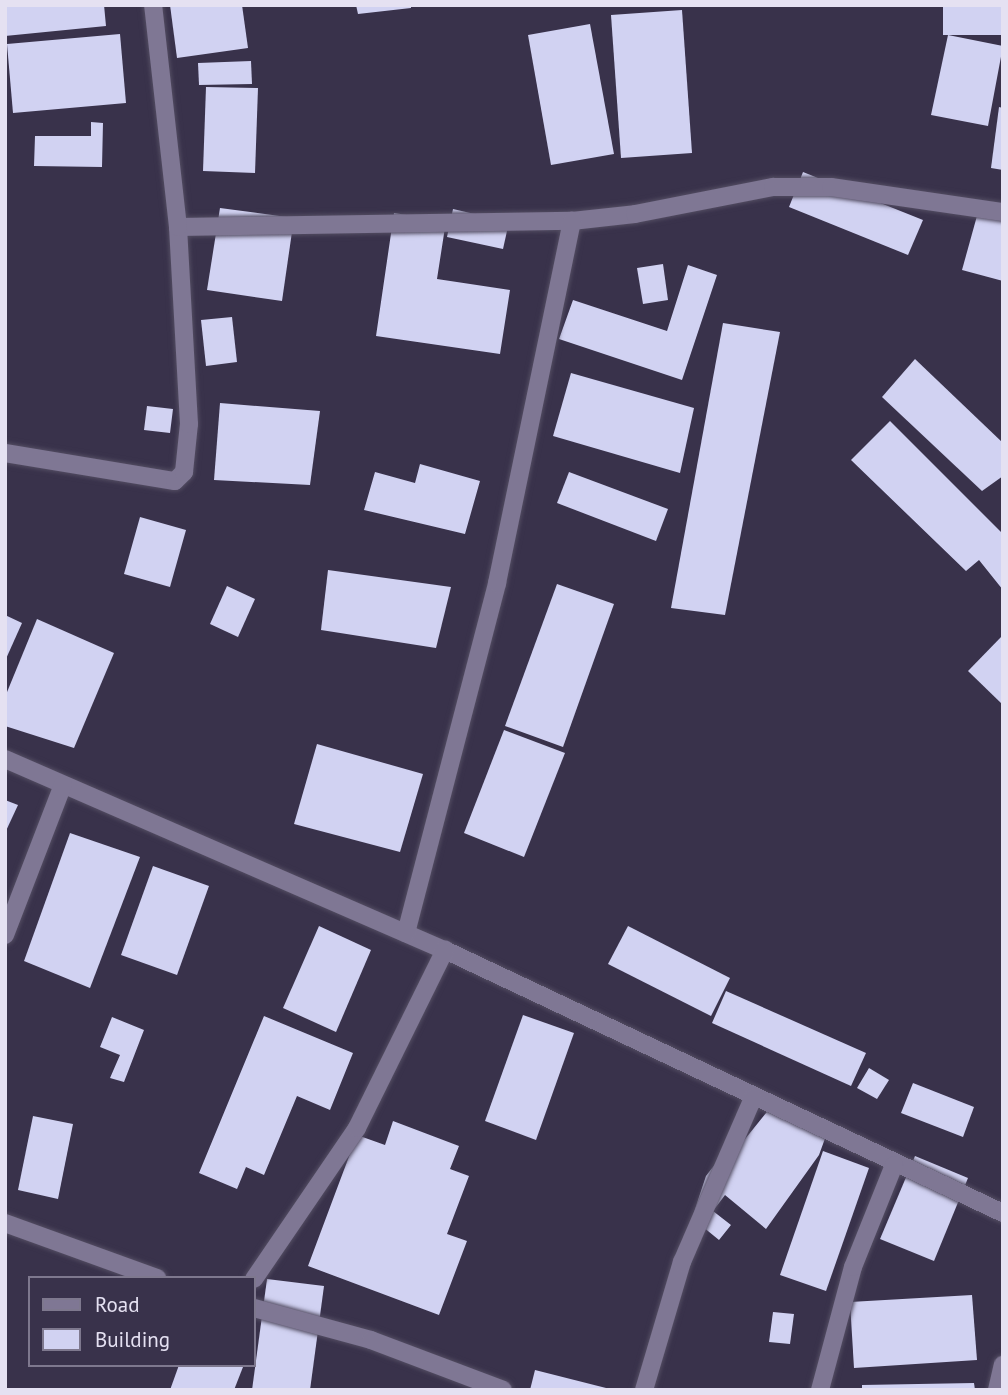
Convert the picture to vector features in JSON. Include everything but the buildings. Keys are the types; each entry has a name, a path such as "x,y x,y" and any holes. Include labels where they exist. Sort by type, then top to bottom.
{"street":[{"path":"5,453 175,481 184,472 189,424 178,227 153,5"},
{"path":"178,227 572,221 635,214 773,187 831,187 1003,212"},
{"path":"405,933 497,583 572,221"},
{"path":"5,759 445,950 894,1165 1002,1211"},
{"path":"5,935 63,785"},
{"path":"256,1276 357,1128 445,950"},
{"path":"644,1390 682,1262 753,1098"},
{"path":"820,1390 853,1267 894,1165"},
{"path":"5,1223 151,1276"},
{"path":"256,1309 371,1340 503,1390"},
{"path":"997,1390 1003,1364"}]}
